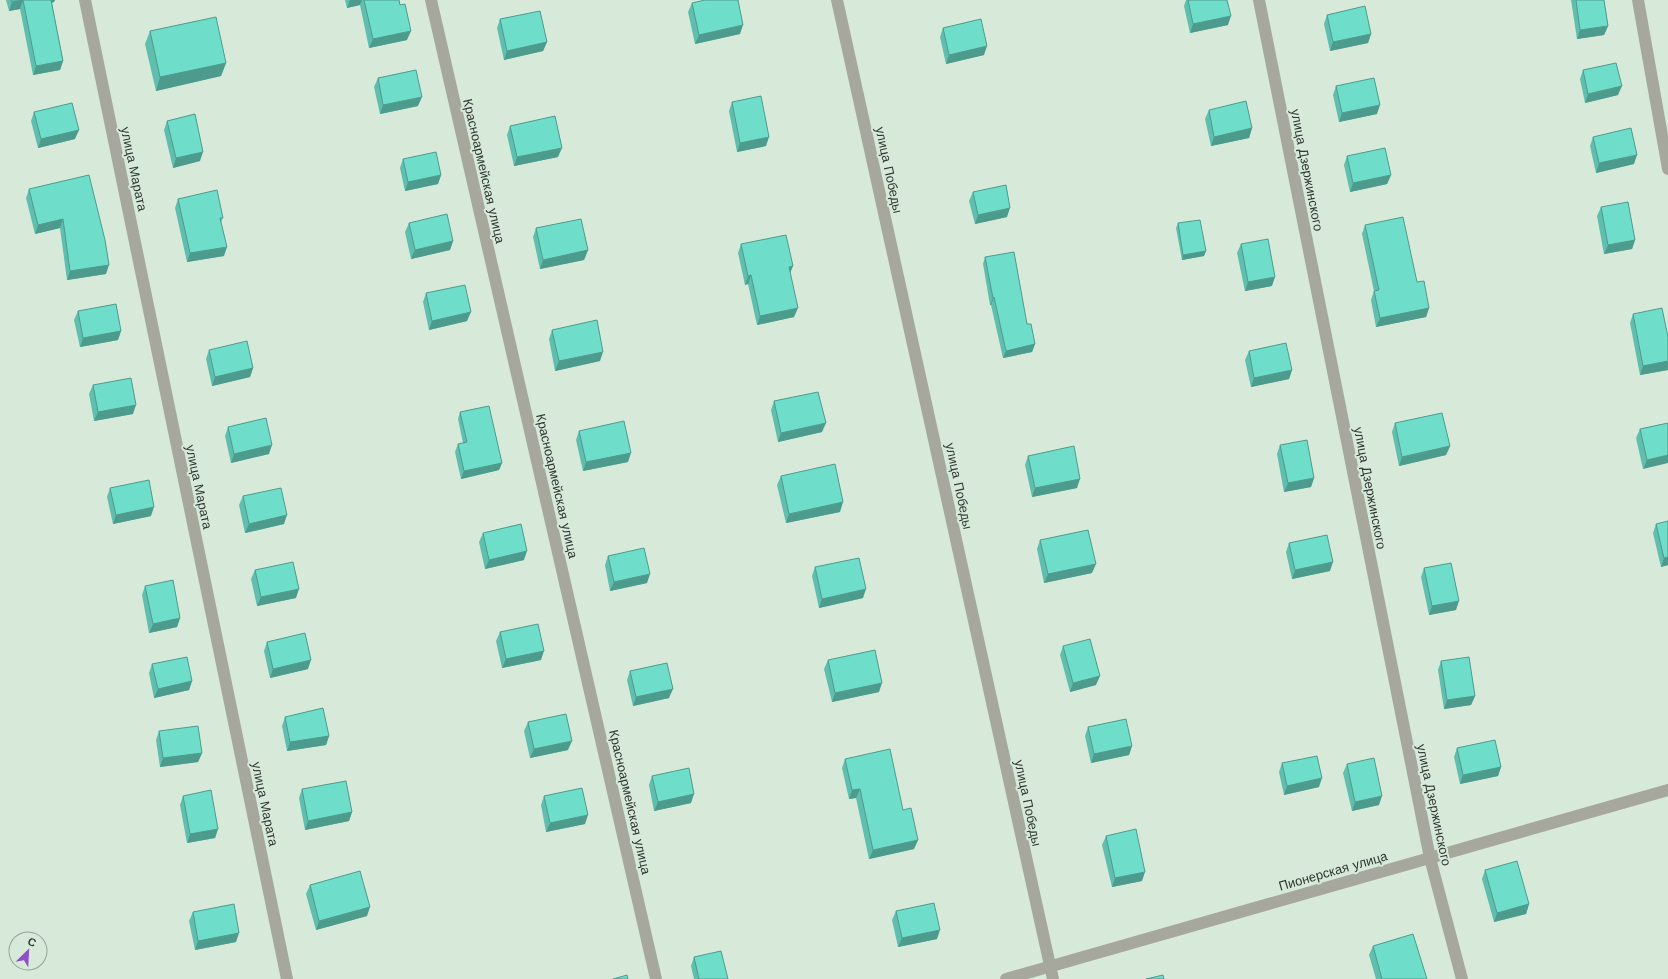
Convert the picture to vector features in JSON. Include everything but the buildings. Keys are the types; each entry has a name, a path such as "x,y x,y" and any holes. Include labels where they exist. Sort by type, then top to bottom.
{"street":[{"name":"улица Марата","path":"85,0 287,979"},
{"name":"Красноармейская улица","path":"431,0 656,979"},
{"name":"улица Победы","path":"837,0 1052,973"},
{"name":"улица Дзержинского","path":"1259,0 1430,858 1462,979"},
{"path":"1638,0 1668,169"},
{"name":"Пионерская улица","path":"1006,979 1052,973 1430,858 1668,790"}]}
